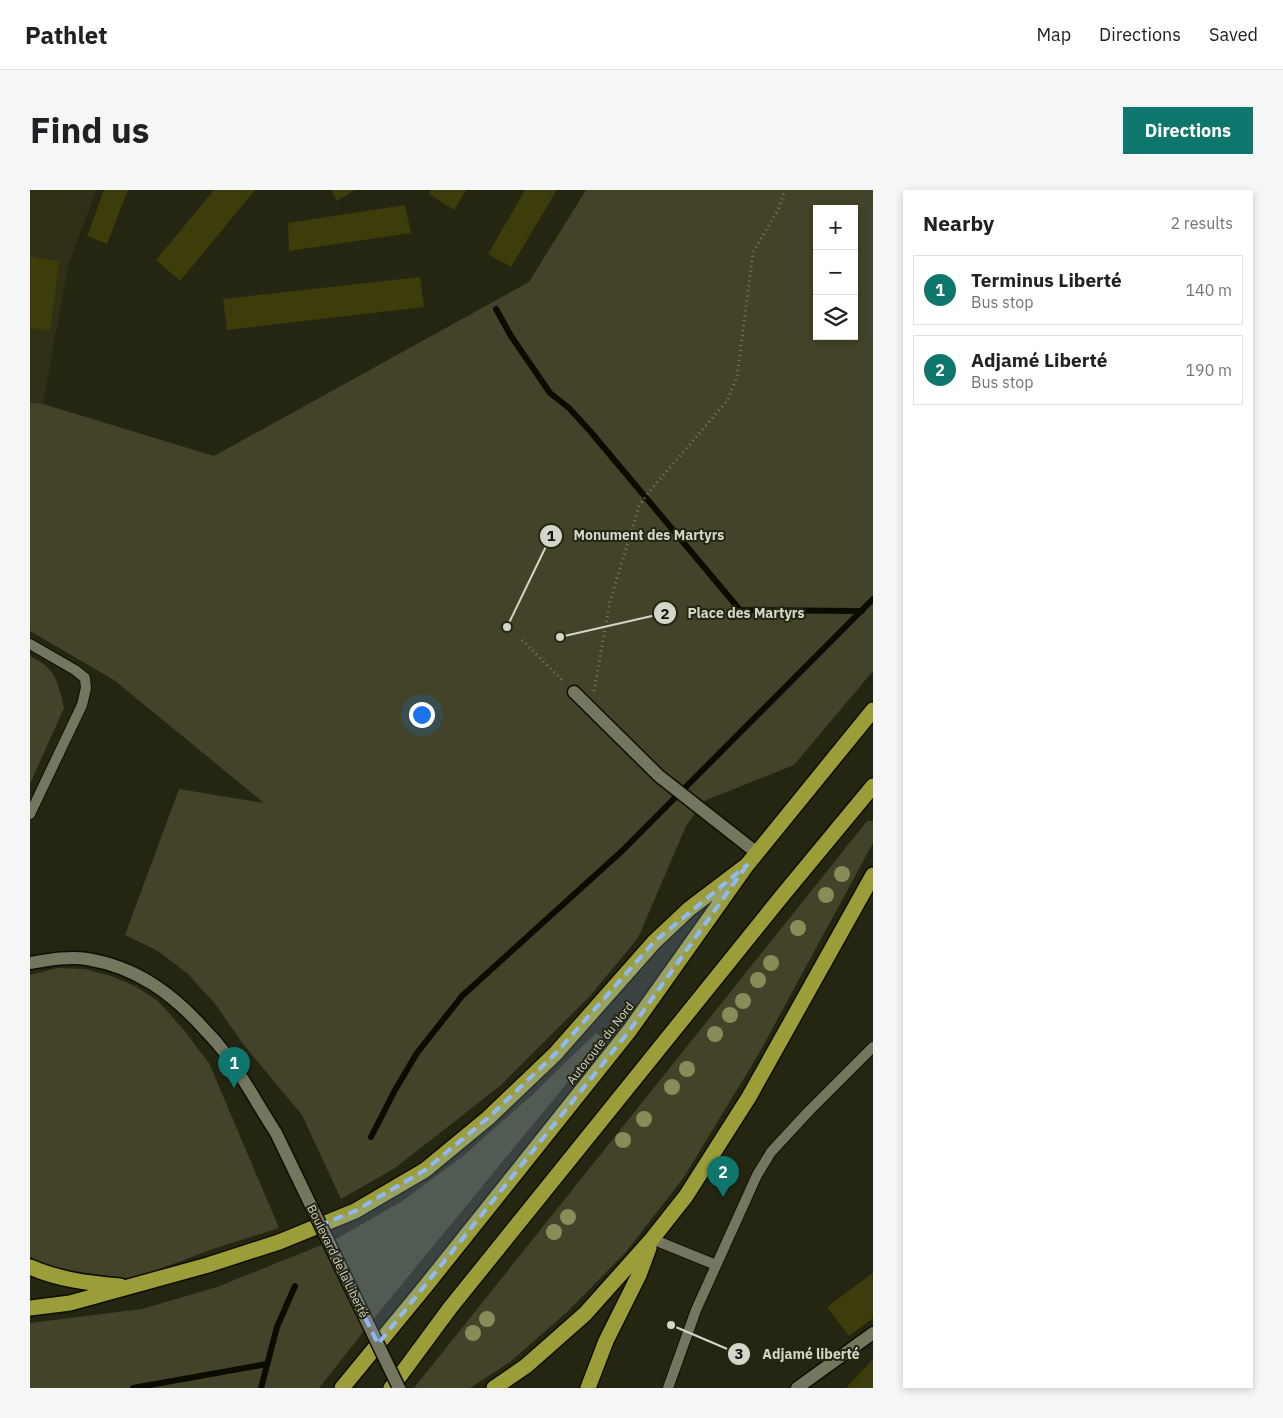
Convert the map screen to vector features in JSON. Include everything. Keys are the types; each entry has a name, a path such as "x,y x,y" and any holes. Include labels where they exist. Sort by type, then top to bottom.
{"highway":[{"name":"Autoroute du Nord","path":"342,1388 431,1280 630,1030 752,859 873,710"},
{"path":"391,1388 450,1308 873,786"},
{"path":"30,1308 70,1303 208,1265 279,1242 355,1212 424,1170 488,1118 554,1054 654,942 689,909 752,859"},
{"path":"494,1388 526,1366 585,1314 652,1239 686,1196 749,1097 873,875"},
{"path":"588,1388 606,1341 639,1274 652,1239"},
{"path":"30,1266 50,1276 129,1287"}],"street":[{"path":"574,692 659,776 752,859"},
{"name":"Boulevard de la Liberté","path":"30,963 50,959 85,959 111,965 143,977 166,992 195,1019 225,1052 276,1134 399,1388"},
{"path":"797,1388 873,1333"}],"lane":[{"path":"30,644 85,678 86,688 82,705 30,814"},
{"path":"668,1388 696,1310 757,1175 771,1152 873,1047"},
{"path":"652,1239 716,1265"}],"path":[{"path":"590,708 610,601 639,506 727,401 737,377 753,252 778,210 786,190"},
{"path":"522,640 574,692"}],"highlighted area":[{"path":"747,865 630,1030 378,1344 320,1225 355,1211 425,1170 488,1118 555,1054 654,942"}],"shaded area":[{"path":"30,190 96,190 68,266 43,404 30,402"},
{"path":"586,190 873,190 873,671 794,765 704,801 686,826 638,938 590,996 500,1086 395,1168 341,1199 302,1115 243,1044 216,1005 188,974 158,951 125,935 179,789 264,803 114,680 30,631 30,402 43,404 214,456 529,282"},
{"path":"30,656 51,671 60,690 64,708 30,784"},
{"path":"867,821 873,821 873,843 758,1055 684,1177 626,1252 566,1313 510,1362 470,1388 414,1388"},
{"path":"57,968 85,969 111,976 135,986 158,1001 183,1029 209,1063 279,1228 213,1249 133,1279 53,1267 30,1257 30,975"},
{"path":"596,1033 604,1038 319,1388 30,1388 30,1323 142,1309 217,1287 334,1240 401,1202 463,1156 530,1097"}],"building":[{"path":"104,190 128,190 107,244 87,236"},
{"path":"214,190 255,190 180,281 156,260"},
{"path":"331,190 355,190 337,201"},
{"path":"431,190 466,190 454,210 429,194"},
{"path":"525,190 557,190 511,267 488,254"},
{"path":"405,205 411,233 289,251 288,223"},
{"path":"30,257 59,261 50,331 30,328"},
{"path":"420,277 424,307 227,330 223,299"},
{"path":"873,1273 873,1318 849,1336 827,1307"},
{"path":"873,1359 873,1388 846,1388"}],"waterway":[{"path":"496,309 511,336 550,393 569,408 590,431 740,610 862,611"},
{"path":"371,1137 395,1090 417,1053 462,996 622,851 873,599"},
{"path":"261,1388 277,1327 295,1286"},
{"path":"133,1388 267,1364"}],"place":[{"name":"Monument des Martyrs","path":"507,627"},
{"name":"Place des Martyrs","path":"560,637"},
{"name":"Terminus Liberté","path":"234,1088"},
{"name":"Adjamé Liberté","path":"723,1197"},
{"name":"Adjamé liberté","path":"671,1325"}]}
